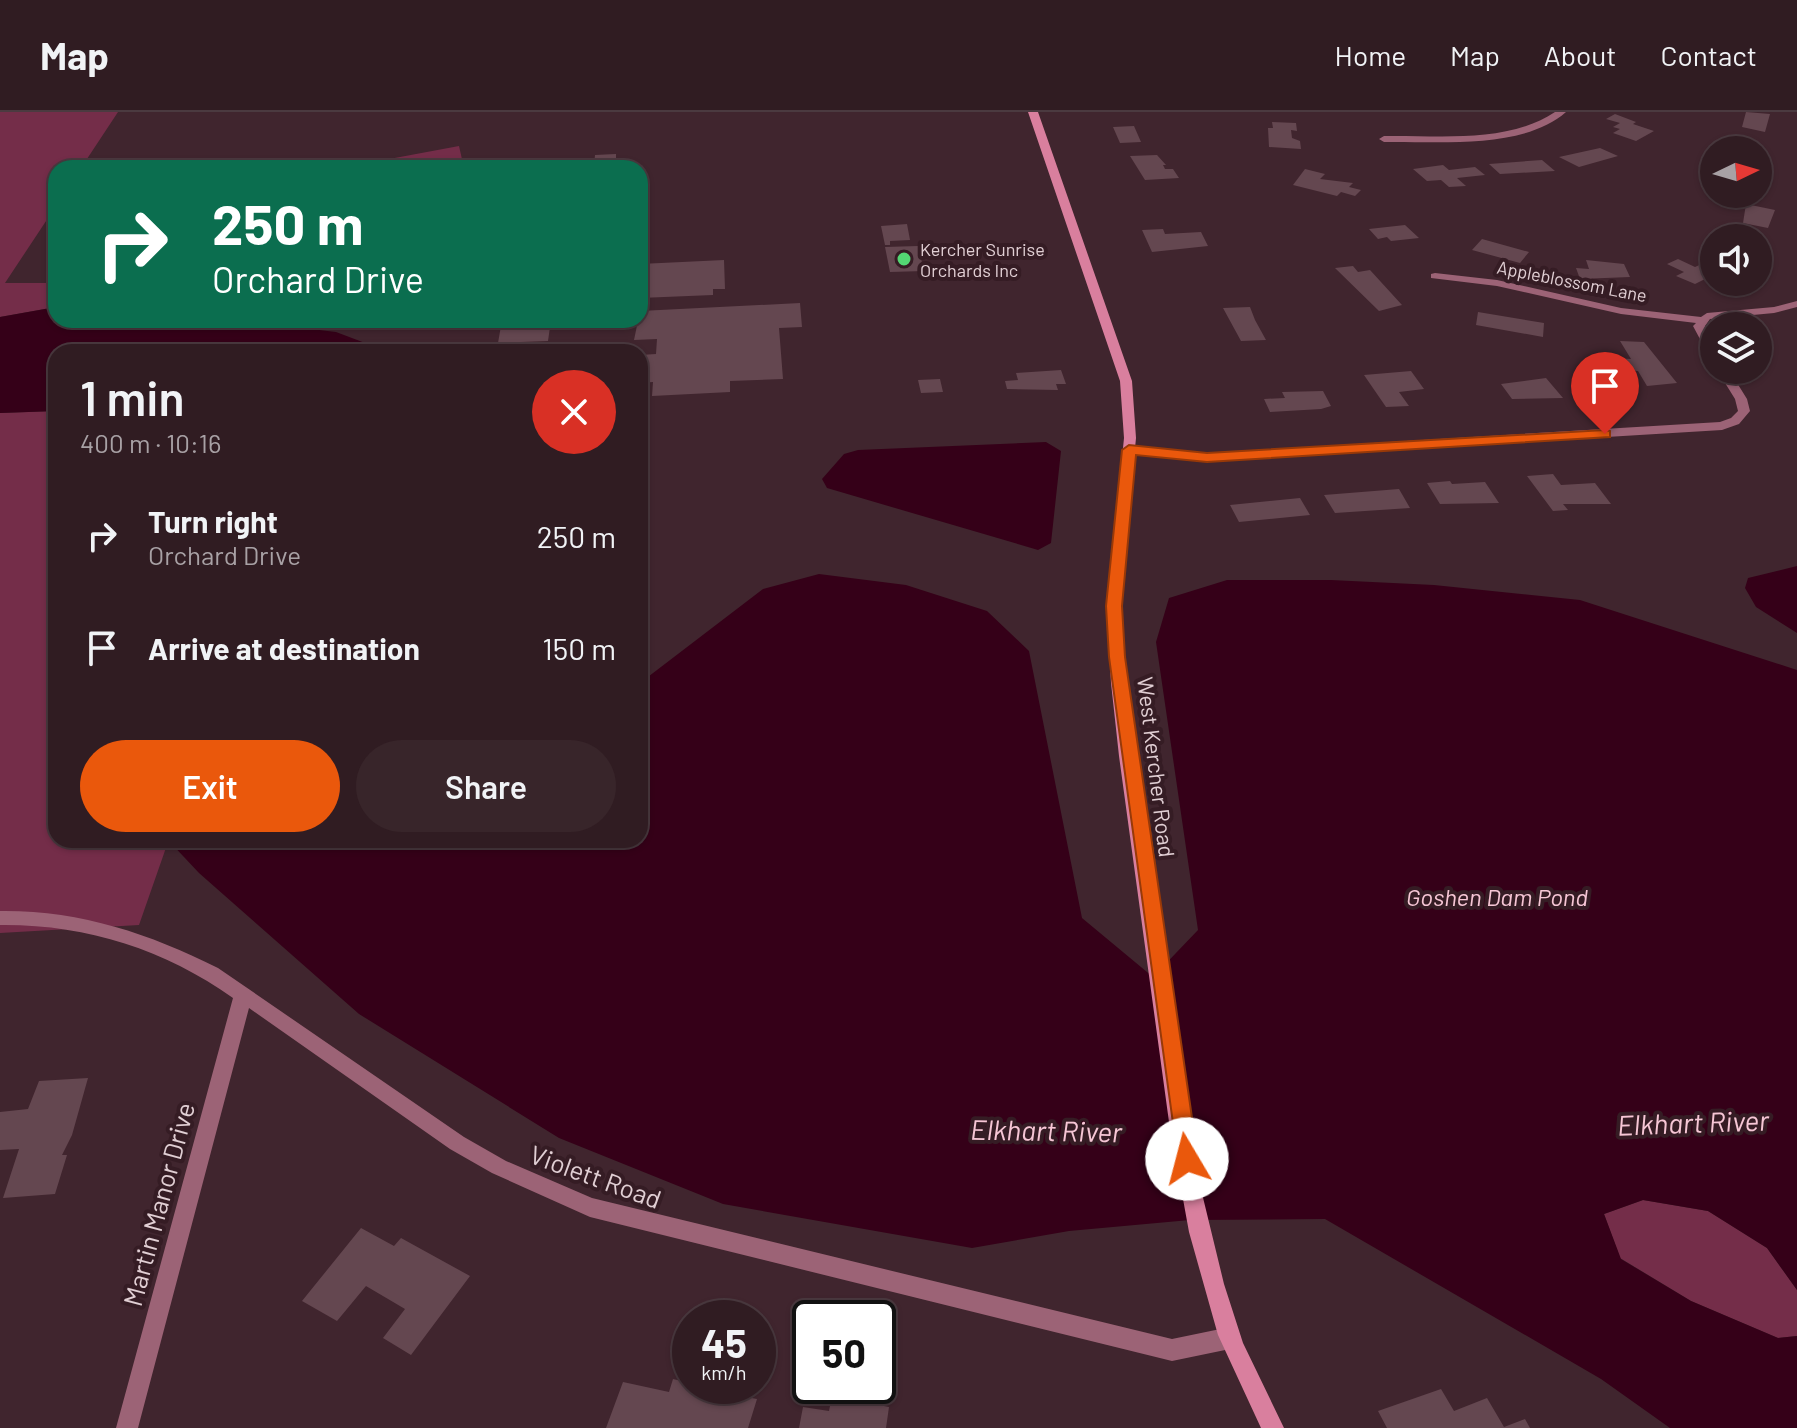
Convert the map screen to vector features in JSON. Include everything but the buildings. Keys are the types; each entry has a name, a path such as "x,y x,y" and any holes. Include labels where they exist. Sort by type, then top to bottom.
{"main road":[{"name":"West Kercher Road","path":"1033,112 1115,340 1129,399 1129,450 1114,606 1122,705 1152,922 1196,1219 1230,1338 1273,1428"}],"street":[{"path":"1384,139 1511,132 1541,126 1561,112"},
{"name":"Appleblossom Lane","path":"1435,276 1497,283 1621,311 1700,320"},
{"name":"Appleblossom Lane","path":"1746,312 1797,304"},
{"path":"1129,450 1207,457 1722,426 1735,421 1744,411 1732,384"},
{"name":"Violett Road","path":"0,918 47,918 88,924 178,955 243,995 457,1143 499,1167 590,1207 1172,1350 1230,1338"},
{"name":"Martin Manor Drive","path":"127,1428 243,995"}],"shaded area":[{"path":"0,112 118,112 86,160 48,160 48,218 5,283 48,283 48,308 0,317"},
{"path":"459,146 462,160 384,160"},
{"path":"48,411 48,848 166,848 139,925 0,933 0,413"},
{"path":"1643,1200 1708,1211 1767,1248 1797,1290 1797,1336 1778,1338 1691,1301 1620,1258 1604,1214"}],"water":[{"path":"48,308 48,328 302,328 336,332 368,344 48,344 48,411 0,413 0,317"},
{"path":"1046,442 1061,451 1051,543 1038,550 827,488 822,479 844,454 858,450"},
{"path":"1797,566 1797,633 1756,607 1745,588 1748,578"},
{"path":"819,574 906,585 987,611 1029,651 1082,918 1153,977 1198,930 1156,642 1169,598 1227,580 1331,580 1434,585 1580,600 1797,670 1797,1290 1767,1248 1708,1211 1643,1200 1604,1214 1621,1259 1691,1301 1778,1338 1797,1336 1797,1428 1670,1428 1601,1379 1325,1219 1190,1220 1069,1231 972,1248 723,1204 559,1138 359,1014 199,873 176,848 648,848 648,677 763,589"}],"place":[{"name":"Kercher Sunrise Orchards Inc","path":"904,259"}],"route":[{"path":"1187,1159 1117,657 1114,606 1129,450 1207,457 1605,434"}],"water label":[{"name":"Goshen Dam Pond","path":"1497,896"},
{"name":"Elkhart River","path":"1693,1122"},
{"name":"Elkhart River","path":"1046,1130"}]}
